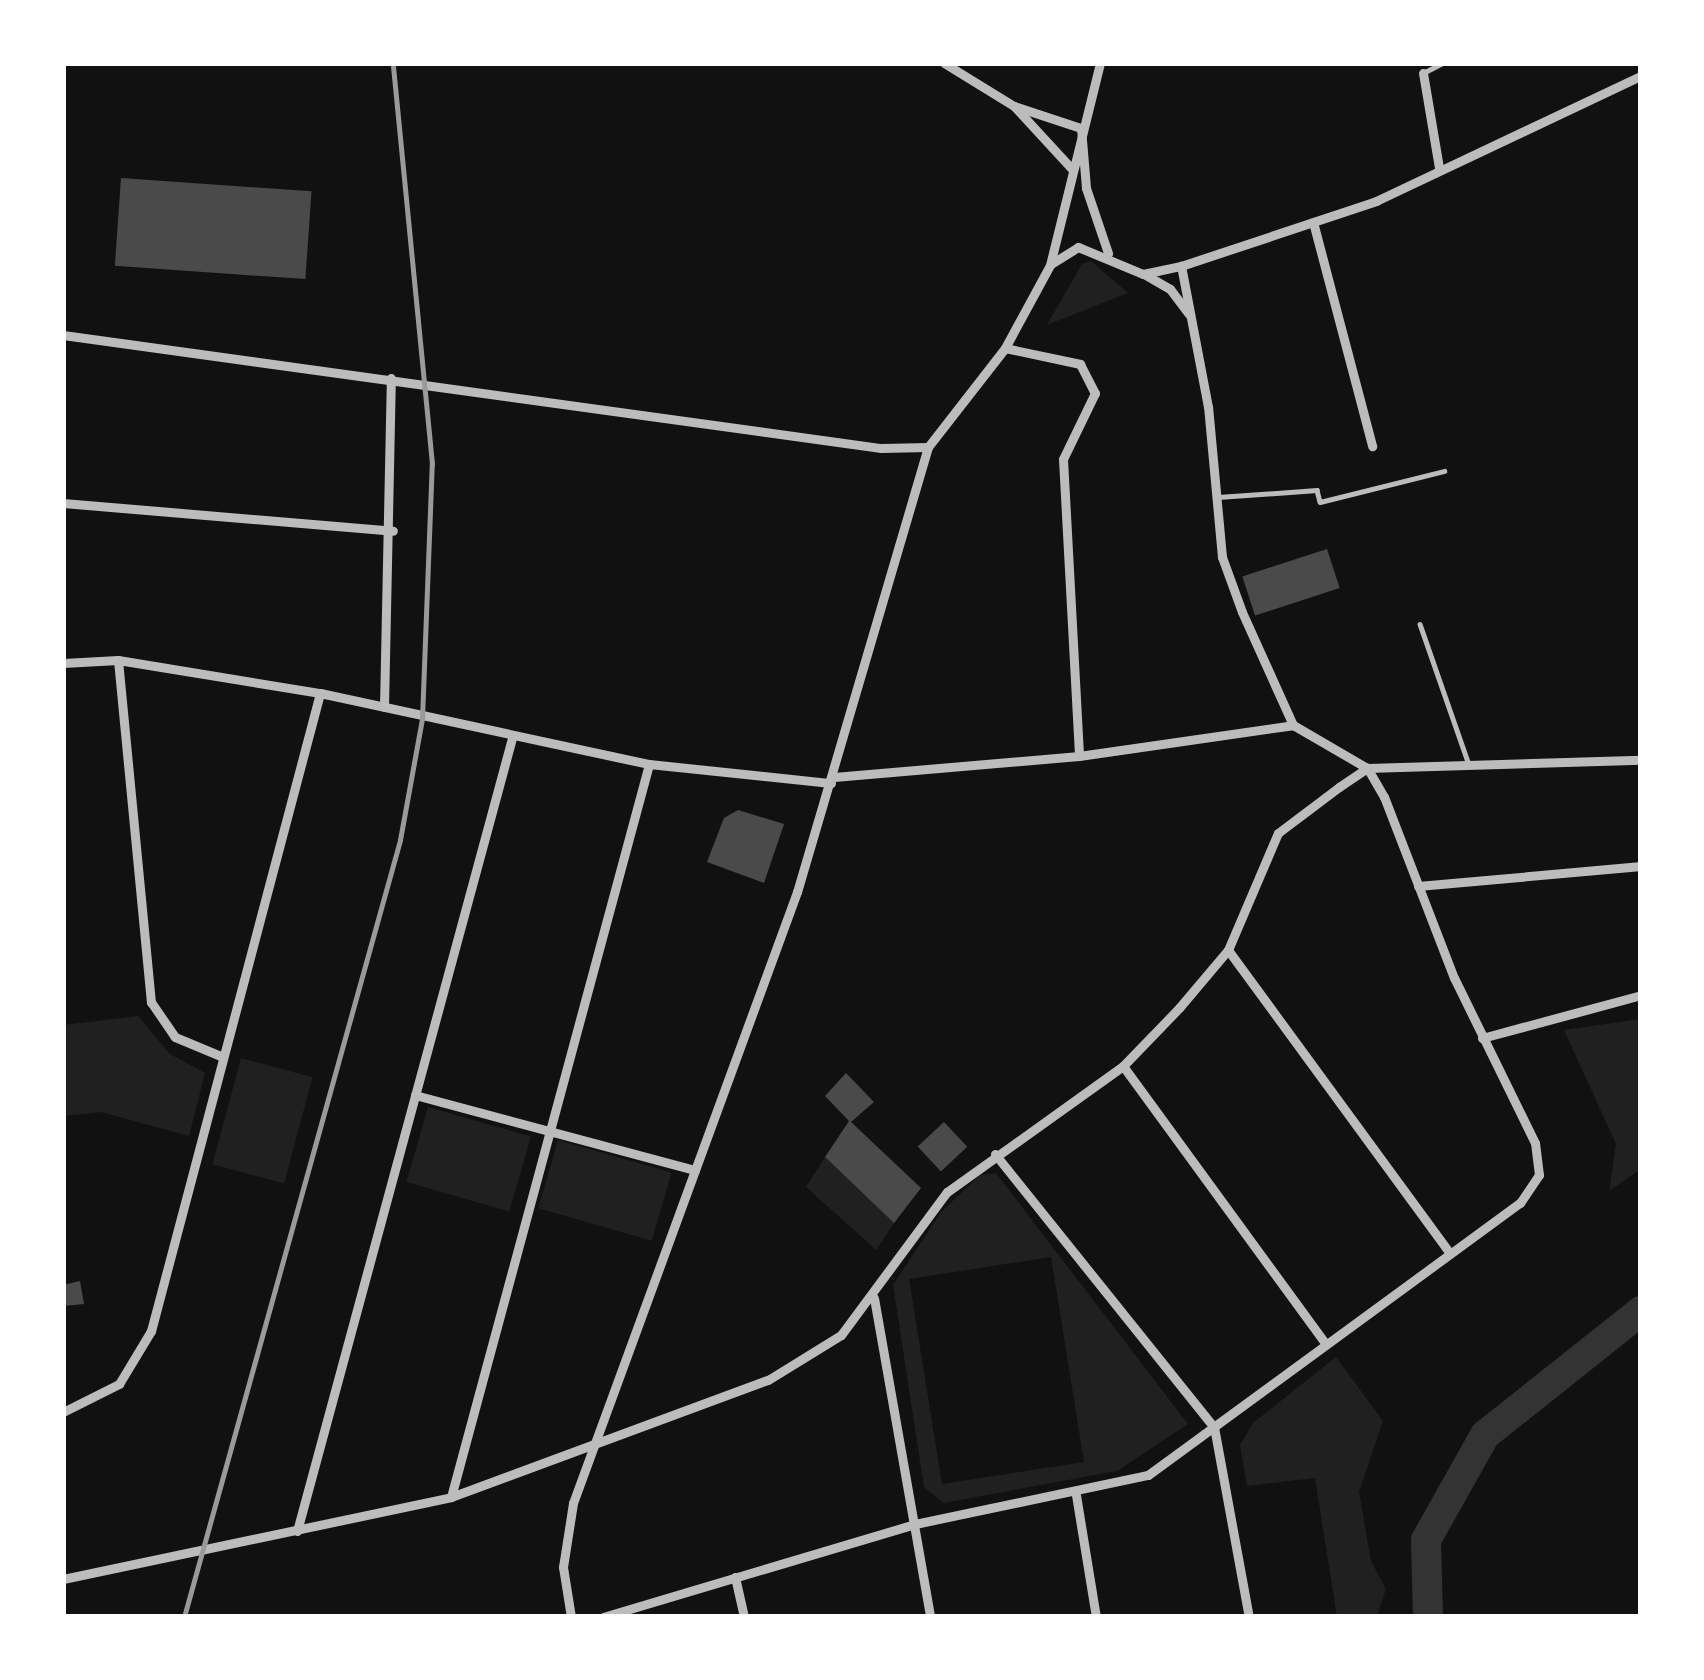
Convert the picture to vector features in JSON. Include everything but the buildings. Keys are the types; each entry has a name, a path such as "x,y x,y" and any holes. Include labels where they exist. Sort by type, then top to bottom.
{"street":[{"path":"944,63 1014,106 1081,128"},
{"path":"571,1617 567,1527 832,780 928,447 1005,348 1050,265 1100,63"},
{"path":"1143,274 1313,222 1439,168 1640,76 1635,63"},
{"path":"1423,73 1439,168"},
{"path":"1014,106 1072,169"},
{"path":"1081,128 1086,188 1108,253"},
{"path":"1313,222 1372,446"},
{"path":"1050,265 1078,247 1108,253 1170,289 1195,324"},
{"path":"1181,266 1195,324 1222,556 1293,725 1367,769 1641,760"},
{"path":"63,334 881,448 928,447"},
{"path":"1005,348 1080,364 1095,393 1063,459 1079,756"},
{"path":"385,707 393,531 391,378"},
{"path":"63,503 393,531"},
{"path":"63,663 118,660 320,693 649,764 832,780 1079,756 1293,725"},
{"path":"118,660 151,1002 175,1037 223,1057"},
{"path":"63,1412 107,1393 142,1353 320,693"},
{"path":"297,1532 512,738"},
{"path":"451,1496 649,764"},
{"path":"603,1617 915,1524 1076,1495 1148,1475 1520,1203 1539,1175 1535,1143 1482,1038 1367,769"},
{"path":"63,1580 451,1496 599,1437 748,1390 841,1335 874,1298 937,1204 995,1154 1123,1066 1228,950 1278,833 1367,769"},
{"path":"1418,886 1641,866"},
{"path":"1228,950 1449,1252"},
{"path":"1482,1038 1641,995"},
{"path":"1123,1066 1326,1344"},
{"path":"415,1095 695,1171"},
{"path":"995,1154 1214,1427 1249,1617"},
{"path":"874,1298 930,1617"},
{"path":"1076,1495 1096,1617"},
{"path":"734,1577 744,1617"}],"lane":[{"path":"1423,73 1443,63"},
{"path":"1216,497 1317,490 1320,502 1444,470"},
{"path":"1420,623 1469,765"}],"shaded area":[{"path":"1091,261 1128,293 1047,325 1082,264"},
{"path":"138,1016 170,1054 205,1073 189,1136 101,1112 63,1116 63,1025"},
{"path":"1641,1019 1641,1169 1609,1191 1616,1144 1564,1030"},
{"path":"241,1058 312,1077 284,1183 213,1164"},
{"path":"428,1107 531,1136 509,1211 407,1182"},
{"path":"558,1140 671,1173 652,1241 538,1208"},
{"path":"825,1157 894,1223 876,1250 806,1187"},
{"path":"996,1173 1188,1424 1117,1471 943,1503 924,1487 893,1285 941,1212 980,1175","holes":["1051,1257 1084,1462 942,1484 909,1279"]},
{"path":"1336,1357 1383,1421 1359,1492 1371,1561 1386,1589 1377,1617 1337,1617 1315,1478 1247,1486 1240,1445 1253,1423"}],"waterway":[{"path":"1428,1617 1426,1540 1485,1435 1641,1311"}],"railway":[{"path":"184,1617 400,840 422,719 432,464 393,63"}]}
